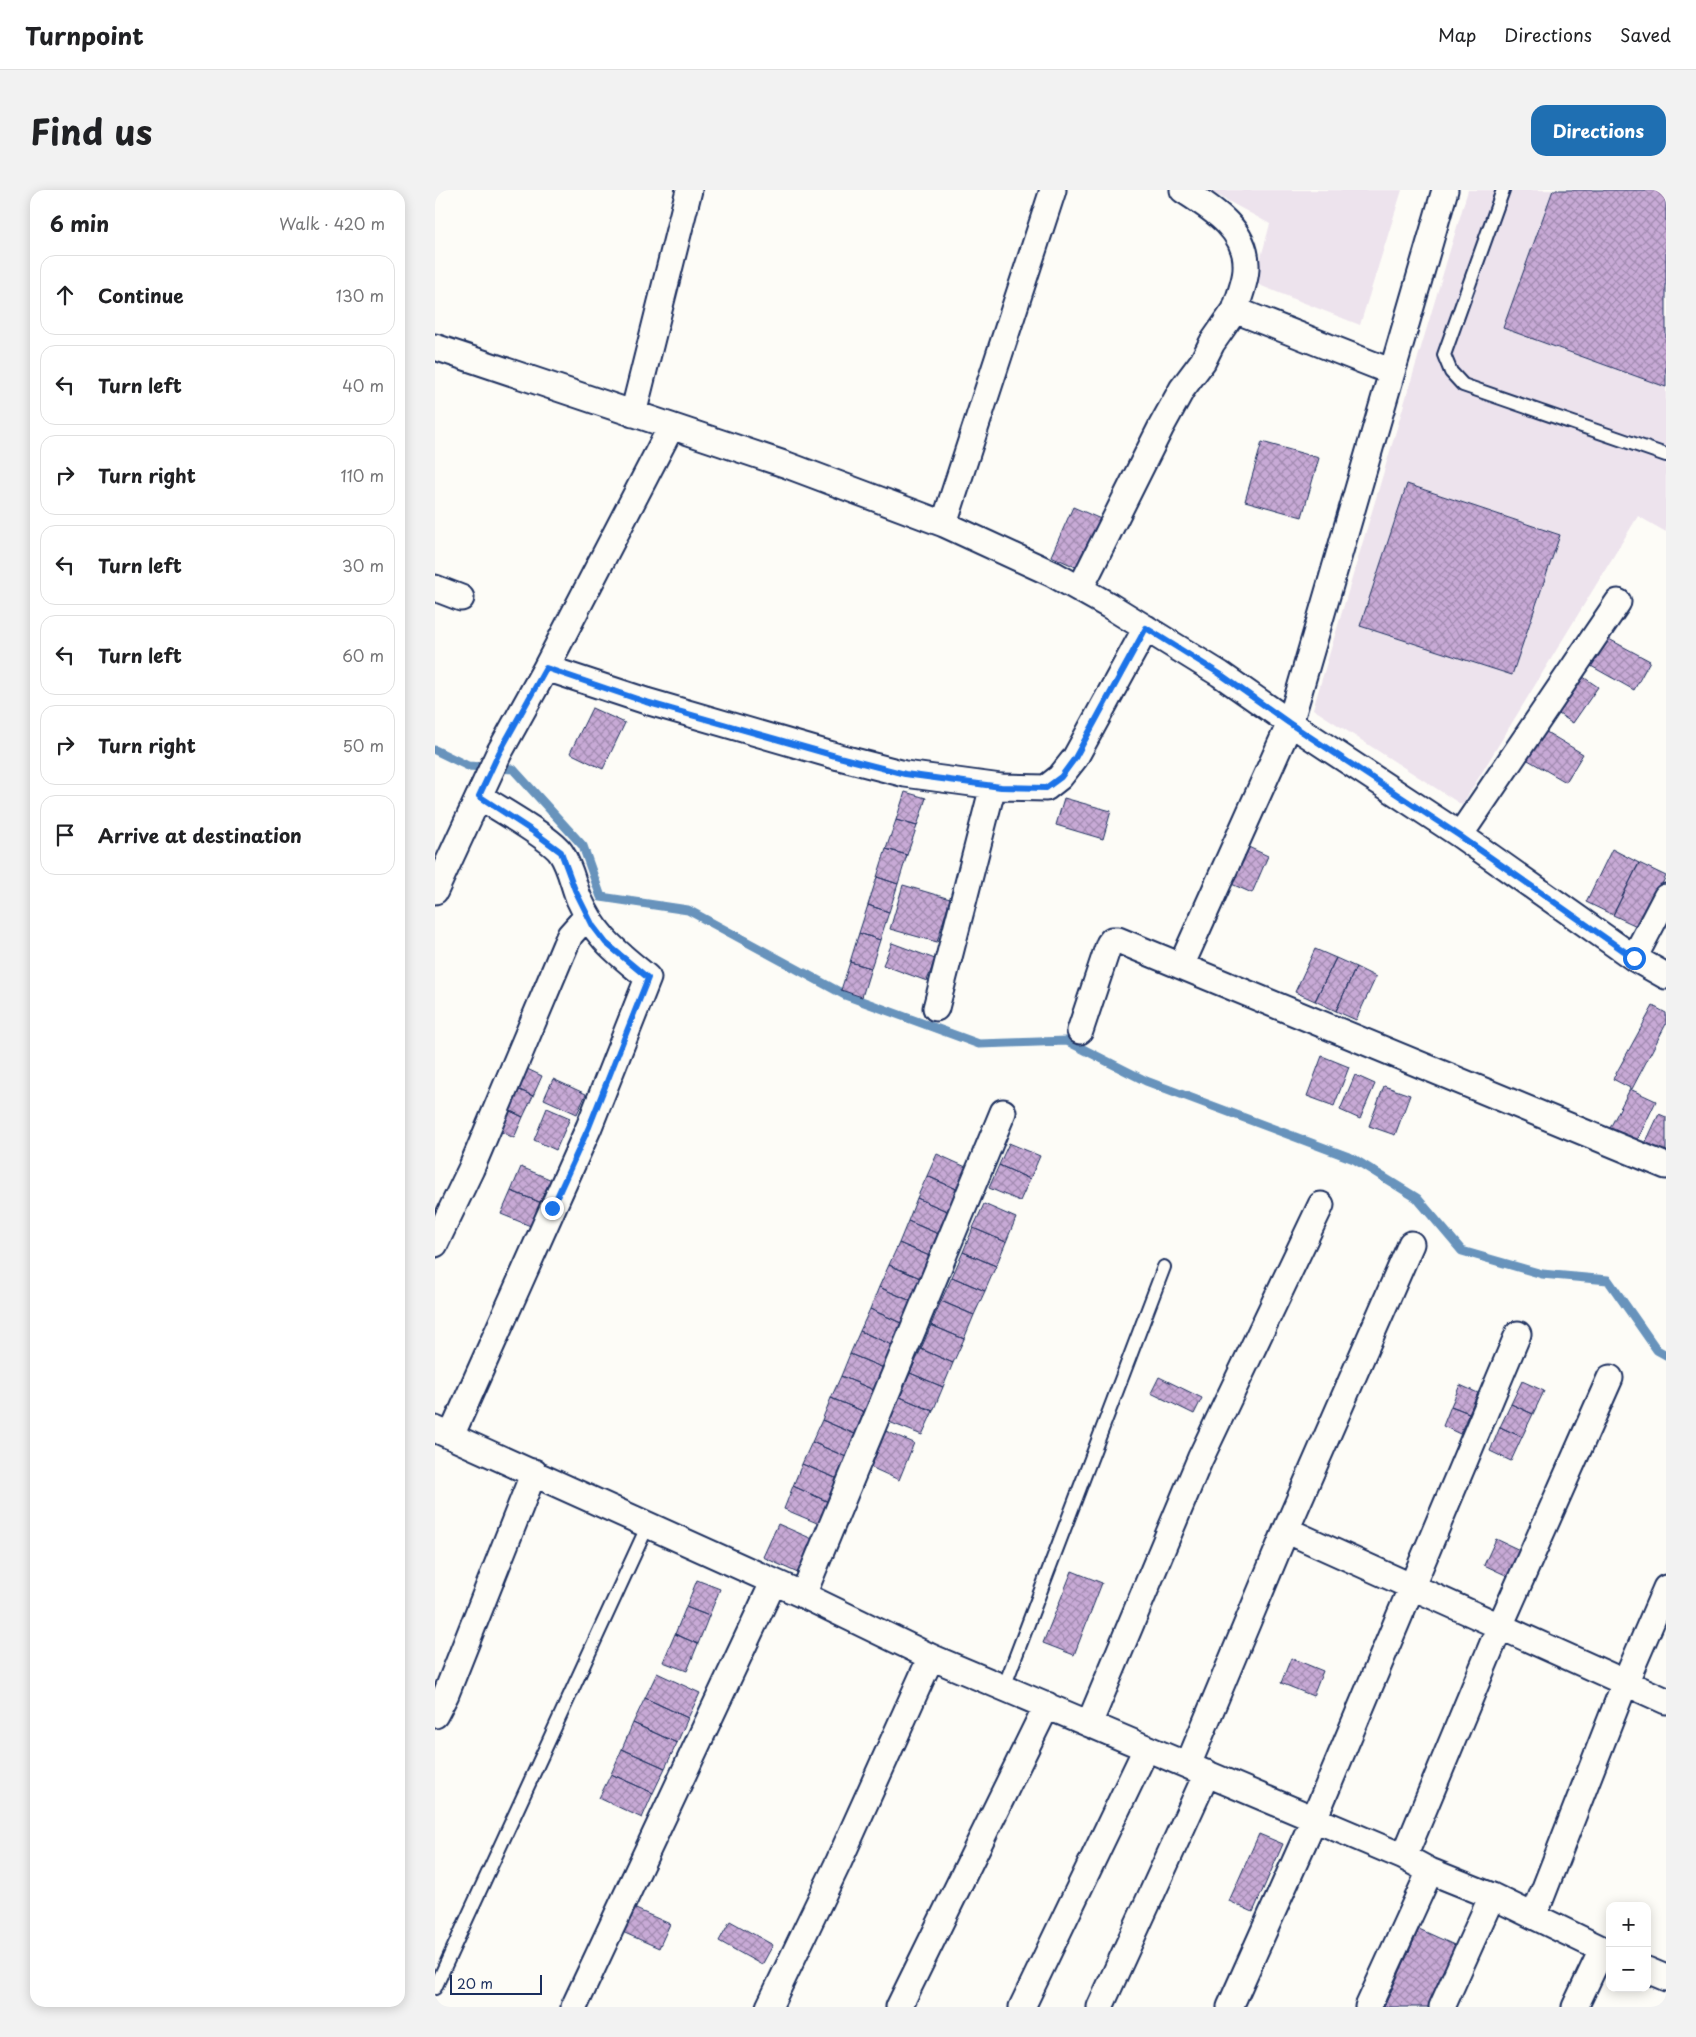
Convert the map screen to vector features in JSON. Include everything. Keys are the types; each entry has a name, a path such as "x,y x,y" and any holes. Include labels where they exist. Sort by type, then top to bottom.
{"street":[{"path":"633,414 689,190"},
{"path":"944,524 1053,190"},
{"path":"1079,589 1182,389 1203,361 1212,343 1235,310 1246,268 1243,248 1233,230 1217,212 1183,190"},
{"path":"1181,966 1289,723 1445,190"},
{"path":"1235,310 1392,372"},
{"path":"435,347 787,465 944,524 1053,574 1220,674 1289,723 1460,836 1634,958 1666,976"},
{"path":"435,891 499,753 546,668 671,427"},
{"path":"435,588 461,598"},
{"path":"1460,836 1618,602"},
{"path":"546,668 646,702 905,774 993,786 1046,788 1061,777 1075,758 1146,628"},
{"path":"936,1008 993,786"},
{"path":"482,790 561,852 587,916 606,943 648,978 646,988 589,1127 443,1432 803,1595 931,1657 1404,1857 1430,1871 1492,1896 1606,1952 1575,2007"},
{"path":"1634,958 1666,898"},
{"path":"435,1244 471,1169 568,940 587,916"},
{"path":"1080,1030 1109,944 1113,940 1181,966 1666,1166"},
{"path":"803,1595 1003,1112"},
{"path":"1089,1724 1201,1459 1321,1205"},
{"path":"1101,2007 1197,1769 1286,1530 1411,1244"},
{"path":"1230,2007 1314,1819 1518,1334"},
{"path":"1404,1857 1500,1626 1610,1378"},
{"path":"435,1715 446,1694 534,1472"},
{"path":"1286,1530 1666,1701"},
{"path":"574,2007 773,1583"},
{"path":"1533,1916 1625,1682 1666,1588"},
{"path":"769,2007 839,1861 931,1657"},
{"path":"899,2007 1047,1705"},
{"path":"1022,2007 1146,1749"},
{"path":"1368,2007 1430,1871"},
{"path":"1442,2007 1492,1896"},
{"path":"1651,1972 1666,1978"}],"lane":[{"path":"1503,190 1444,355 1451,372 1463,385 1666,455"},
{"path":"1004,1687 1164,1267"},
{"path":"435,1988 648,1525"}],"shaded area":[{"path":"1208,190 1402,190 1360,325 1254,283 1270,224"},
{"path":"1468,190 1666,190 1666,532 1638,516 1462,805 1313,709"}],"building":[{"path":"1553,190 1666,190 1666,387 1503,328"},
{"path":"1262,442 1319,458 1302,517 1245,501"},
{"path":"1407,484 1560,535 1512,675 1360,626"},
{"path":"1073,507 1103,520 1080,569 1051,556"},
{"path":"1607,638 1650,661 1634,690 1591,666"},
{"path":"1576,672 1598,687 1573,723 1551,709"},
{"path":"592,708 625,723 603,769 570,753"},
{"path":"1538,727 1583,754 1566,782 1521,756"},
{"path":"905,792 926,798 917,826 896,820"},
{"path":"1064,798 1111,811 1103,839 1056,825"},
{"path":"896,820 917,826 907,855 886,849"},
{"path":"1244,845 1268,856 1252,893 1227,882"},
{"path":"886,849 907,855 898,884 877,877"},
{"path":"1612,849 1639,863 1613,915 1586,902"},
{"path":"1639,863 1666,876 1641,928 1613,915"},
{"path":"877,877 898,884 889,912 868,905"},
{"path":"903,885 950,899 937,942 890,929"},
{"path":"868,905 889,912 880,940 859,933"},
{"path":"859,933 880,940 871,968 850,962"},
{"path":"892,943 935,959 927,981 883,965"},
{"path":"1315,949 1336,958 1315,1001 1295,992"},
{"path":"1336,958 1356,967 1336,1011 1315,1001"},
{"path":"850,962 871,968 862,997 841,990"},
{"path":"1356,967 1376,977 1356,1020 1336,1011"},
{"path":"1653,1006 1666,1013 1666,1024 1632,1089 1613,1079"},
{"path":"1322,1056 1349,1067 1334,1106 1307,1096"},
{"path":"523,1067 542,1076 533,1096 513,1087"},
{"path":"1355,1075 1375,1084 1360,1119 1340,1110"},
{"path":"553,1079 586,1094 577,1114 544,1099"},
{"path":"1384,1086 1410,1095 1395,1135 1369,1126"},
{"path":"513,1087 533,1096 523,1117 504,1108"},
{"path":"1630,1089 1656,1101 1636,1143 1609,1130"},
{"path":"504,1108 523,1117 514,1138 495,1129"},
{"path":"547,1108 570,1118 556,1150 534,1140"},
{"path":"1659,1114 1666,1117 1666,1158 1643,1148"},
{"path":"1009,1143 1040,1156 1030,1179 999,1165"},
{"path":"937,1154 977,1172 968,1194 927,1176"},
{"path":"999,1165 1030,1179 1020,1201 989,1188"},
{"path":"521,1167 552,1180 542,1203 511,1191"},
{"path":"927,1176 968,1194 958,1216 917,1198"},
{"path":"511,1191 542,1203 533,1227 501,1214"},
{"path":"917,1198 958,1216 948,1238 908,1221"},
{"path":"984,1204 1016,1218 1006,1242 973,1228"},
{"path":"908,1221 948,1238 939,1260 899,1243"},
{"path":"973,1228 1006,1242 996,1266 963,1252"},
{"path":"899,1243 939,1260 930,1282 889,1265"},
{"path":"963,1252 996,1266 985,1291 952,1277"},
{"path":"889,1265 930,1282 920,1305 879,1287"},
{"path":"952,1277 985,1291 974,1315 941,1301"},
{"path":"879,1287 920,1305 910,1327 870,1309"},
{"path":"941,1301 974,1315 964,1339 931,1325"},
{"path":"870,1309 910,1327 901,1349 860,1331"},
{"path":"931,1325 964,1339 953,1363 921,1349"},
{"path":"860,1331 901,1349 891,1371 850,1354"},
{"path":"921,1349 953,1363 943,1387 910,1373"},
{"path":"850,1354 891,1371 881,1393 841,1376"},
{"path":"910,1373 943,1387 933,1411 900,1397"},
{"path":"841,1376 881,1393 872,1415 831,1398"},
{"path":"1159,1377 1202,1398 1194,1414 1151,1393"},
{"path":"1522,1381 1544,1391 1533,1414 1511,1404"},
{"path":"1460,1385 1478,1393 1469,1413 1451,1406"},
{"path":"900,1397 933,1411 922,1435 889,1422"},
{"path":"831,1398 872,1415 862,1437 822,1420"},
{"path":"1511,1404 1533,1414 1522,1437 1500,1427"},
{"path":"1451,1406 1469,1413 1460,1434 1443,1426"},
{"path":"822,1420 862,1437 853,1460 812,1442"},
{"path":"1500,1427 1522,1437 1511,1461 1490,1451"},
{"path":"881,1429 914,1443 899,1480 866,1465"},
{"path":"812,1442 853,1460 843,1481 802,1464"},
{"path":"802,1464 843,1481 833,1504 793,1486"},
{"path":"793,1486 833,1504 824,1526 784,1509"},
{"path":"778,1524 817,1541 802,1575 763,1557"},
{"path":"1496,1539 1524,1552 1512,1578 1484,1565"},
{"path":"1072,1571 1102,1583 1074,1655 1043,1643"},
{"path":"697,1580 720,1589 709,1616 686,1607"},
{"path":"686,1607 709,1616 698,1644 675,1634"},
{"path":"675,1634 698,1644 687,1671 663,1662"},
{"path":"1291,1658 1323,1671 1313,1696 1281,1683"},
{"path":"657,1673 700,1693 688,1718 645,1698"},
{"path":"645,1698 688,1718 677,1743 633,1723"},
{"path":"633,1723 677,1743 665,1768 622,1749"},
{"path":"622,1749 665,1768 653,1793 611,1774"},
{"path":"611,1774 653,1793 642,1818 599,1798"},
{"path":"1259,1834 1283,1844 1253,1912 1229,1901"},
{"path":"629,1906 670,1924 659,1948 618,1930"},
{"path":"730,1921 773,1945 762,1965 719,1941"},
{"path":"1419,1929 1461,1948 1435,2007 1384,2007"}],"waterway":[{"path":"435,750 468,766 513,769 583,846 601,897 688,910 845,995 979,1044 1067,1041 1146,1081 1354,1159 1417,1198 1462,1251 1542,1274 1608,1280 1657,1350 1666,1355"}],"route":[{"path":"552,1208 589,1127 646,988 648,978 606,943 593,926 575,890 561,852 555,846 479,796 499,753 546,668 646,702 905,774 1001,787 1046,788 1061,777 1075,758 1146,628 1220,674 1289,723 1460,836 1634,958"}]}
